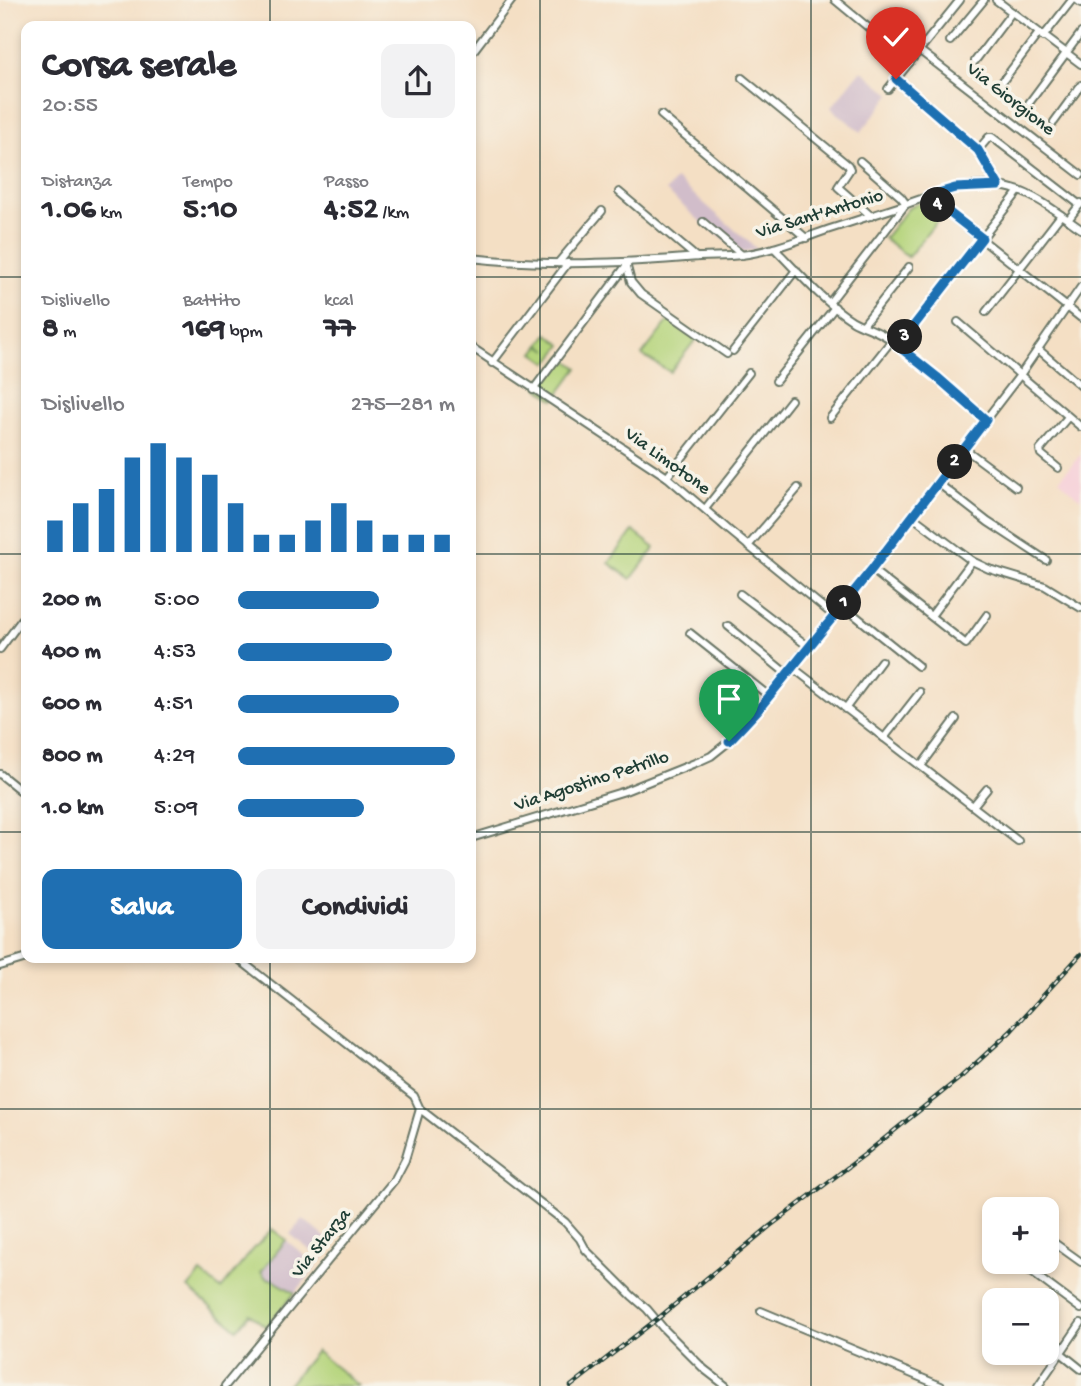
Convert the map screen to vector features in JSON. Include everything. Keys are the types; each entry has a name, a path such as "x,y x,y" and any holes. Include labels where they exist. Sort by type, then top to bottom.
{"street":[{"path":"476,47 512,0"},
{"path":"835,0 910,62"},
{"path":"888,89 960,0"},
{"path":"950,41 984,0"},
{"path":"996,0 1081,64"},
{"path":"1002,82 1074,0 1081,4"},
{"path":"975,61 1012,12"},
{"path":"1029,103 1081,33"},
{"name":"Via Giorgione","path":"919,50 1081,175"},
{"path":"742,78 848,166 850,169 838,187 870,216"},
{"path":"896,79 978,150 999,186"},
{"path":"1054,122 1081,85"},
{"path":"661,115 806,237"},
{"path":"978,150 992,137 1080,204 1068,220"},
{"path":"776,381 906,204 860,161"},
{"name":"Via Sant'Antonio","path":"476,259 505,262 628,264 742,255 774,248 955,188 999,186 1019,191 1030,195 1081,229"},
{"path":"898,346 1019,191"},
{"path":"619,192 696,257"},
{"path":"928,196 1081,318"},
{"path":"558,263 602,211"},
{"path":"986,312 1061,215"},
{"path":"704,222 742,255"},
{"path":"774,248 832,305 853,321 878,331 891,340 986,420"},
{"path":"492,363 568,264"},
{"path":"628,264 631,282 641,294 730,353 796,270"},
{"path":"533,390 628,264"},
{"path":"863,325 909,267"},
{"name":"Via Agostino Petrillo","path":"476,836 625,791 711,756 726,744 769,696 913,517 1080,291"},
{"path":"958,322 1081,427"},
{"path":"830,418 891,340"},
{"path":"1038,349 1081,386"},
{"name":"Via Limotone","path":"476,351 667,477 834,616"},
{"path":"667,477 749,373"},
{"path":"705,509 791,400"},
{"path":"1058,468 1041,454 1040,450 1068,417"},
{"path":"965,449 1016,487"},
{"path":"938,484 988,522 1046,560"},
{"path":"748,546 798,488"},
{"path":"913,517 972,561 1045,586 1081,608"},
{"path":"931,616 972,561"},
{"path":"872,569 966,644 987,615"},
{"path":"740,594 808,647"},
{"path":"842,605 918,666"},
{"path":"0,649 21,621"},
{"path":"728,626 845,709 1018,841"},
{"path":"690,633 769,696"},
{"path":"845,709 881,661"},
{"path":"884,738 920,692"},
{"path":"921,766 956,719"},
{"path":"0,774 21,791"},
{"path":"973,806 987,789"},
{"path":"0,965 21,959"},
{"path":"244,963 414,1096 420,1109 565,1222 586,1250 647,1308 704,1369 726,1386"},
{"name":"Via Starza","path":"225,1386 395,1179 405,1160 420,1109"},
{"path":"1059,1246 1081,1262"},
{"path":"1034,1274 1081,1309"},
{"path":"761,1311 941,1386"},
{"path":"1038,1386 1081,1323"},
{"path":"1061,1353 1081,1369"}],"shaded area":[{"path":"861,70 891,94 861,132 831,108"},
{"path":"676,179 757,249 742,252 701,222 666,191"},
{"path":"1081,454 1081,499 1059,480"},
{"path":"303,1219 335,1245 322,1260 290,1234"},
{"path":"286,1240 317,1266 295,1293 260,1272"}],"green space":[{"path":"926,201 943,214 908,257 884,238 910,206"},
{"path":"670,319 697,338 670,372 642,355"},
{"path":"548,334 562,345 548,363 534,353 540,345 548,350 540,344"},
{"path":"562,356 578,368 554,400 538,387"},
{"path":"633,531 655,548 631,579 609,563"},
{"path":"272,1229 286,1240 261,1272 266,1278 295,1293 266,1327 250,1314 237,1329 188,1288 201,1273 221,1289"},
{"path":"316,1351 359,1386 287,1386"}],"railway":[{"path":"571,1386 961,1077 1011,1031 1081,954"}],"route":[{"path":"729,741 758,710 872,569 986,420 898,346 982,238 928,196 955,188 999,186 978,150 896,79"}]}
